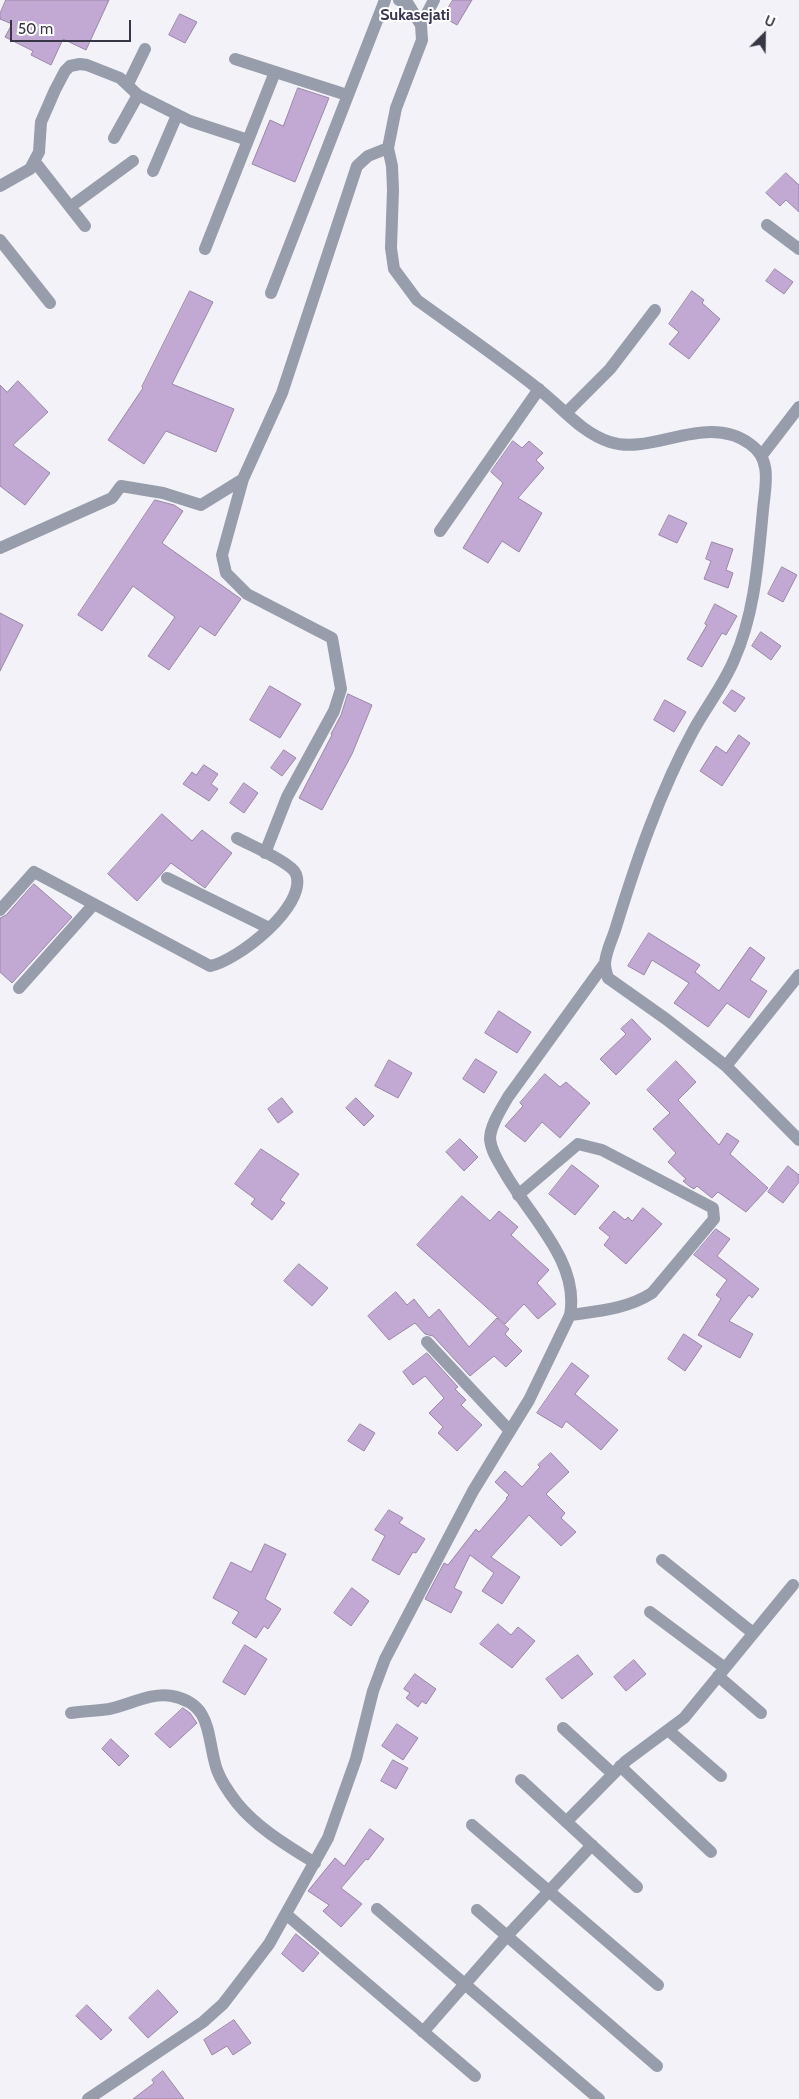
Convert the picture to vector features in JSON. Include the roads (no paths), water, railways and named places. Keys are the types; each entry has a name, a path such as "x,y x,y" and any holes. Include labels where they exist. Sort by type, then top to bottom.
{"street":[{"path":"271,293 385,0"},
{"path":"88,2099 110,2082 174,2043 222,2004 269,1944 287,1915 328,1838 341,1805 373,1691 385,1659 473,1491 529,1400 570,1315 572,1294 567,1273 556,1251 518,1195 492,1150 490,1137 497,1118 518,1083 605,963 632,875 671,776 693,730 716,696 734,660 745,630 753,598 767,472 762,455 750,444 734,436 720,433 697,433 630,444 614,444 588,432 539,389 417,300 394,269 391,248 392,166 388,148 396,108 422,40 421,25 408,4 399,0"},
{"path":"421,25 434,0"},
{"path":"128,84 145,48"},
{"path":"235,59 347,95"},
{"path":"0,186 30,169 35,162 39,152 41,122 65,71 70,66 87,65 128,84 138,94 177,115 248,140"},
{"path":"204,249 275,72"},
{"path":"114,138 138,94"},
{"path":"153,171 177,115"},
{"path":"265,853 287,797 334,711 341,689 332,638 246,594 226,573 222,555 243,479 282,393 357,166 368,156 388,148"},
{"path":"70,207 133,160"},
{"path":"35,162 85,226"},
{"path":"767,225 799,249"},
{"path":"0,240 50,303"},
{"path":"566,412 610,369 654,310"},
{"path":"440,531 539,389"},
{"path":"762,455 799,407"},
{"path":"0,548 112,498 121,486 162,493 201,505 243,479"},
{"path":"0,910 34,872 210,966 219,965 252,945 290,905 297,888 296,874 287,865 237,838"},
{"path":"166,878 269,928"},
{"path":"19,988 94,904"},
{"path":"605,963 608,978 666,1019 726,1066 799,1140"},
{"path":"726,1066 799,976"},
{"path":"518,1195 578,1144 602,1150 713,1208 714,1219 652,1293 624,1306 570,1315"},
{"path":"427,1342 510,1431"},
{"path":"662,1560 753,1633"},
{"path":"566,1822 617,1770 684,1718 792,1585"},
{"path":"650,1612 722,1672 761,1713"},
{"path":"71,1713 109,1709 152,1697 170,1695 186,1700 202,1712 209,1731 211,1748 218,1773 237,1803 262,1828 315,1863"},
{"path":"563,1728 617,1770 711,1852"},
{"path":"668,1730 721,1776"},
{"path":"520,1780 637,1887"},
{"path":"472,1825 658,1985"},
{"path":"423,2032 506,1937 592,1845"},
{"path":"377,1909 599,2099"},
{"path":"476,1910 657,2066"},
{"path":"287,1915 475,2076"}],"district":[{"name":"Sukasejati","path":"415,15"}]}
